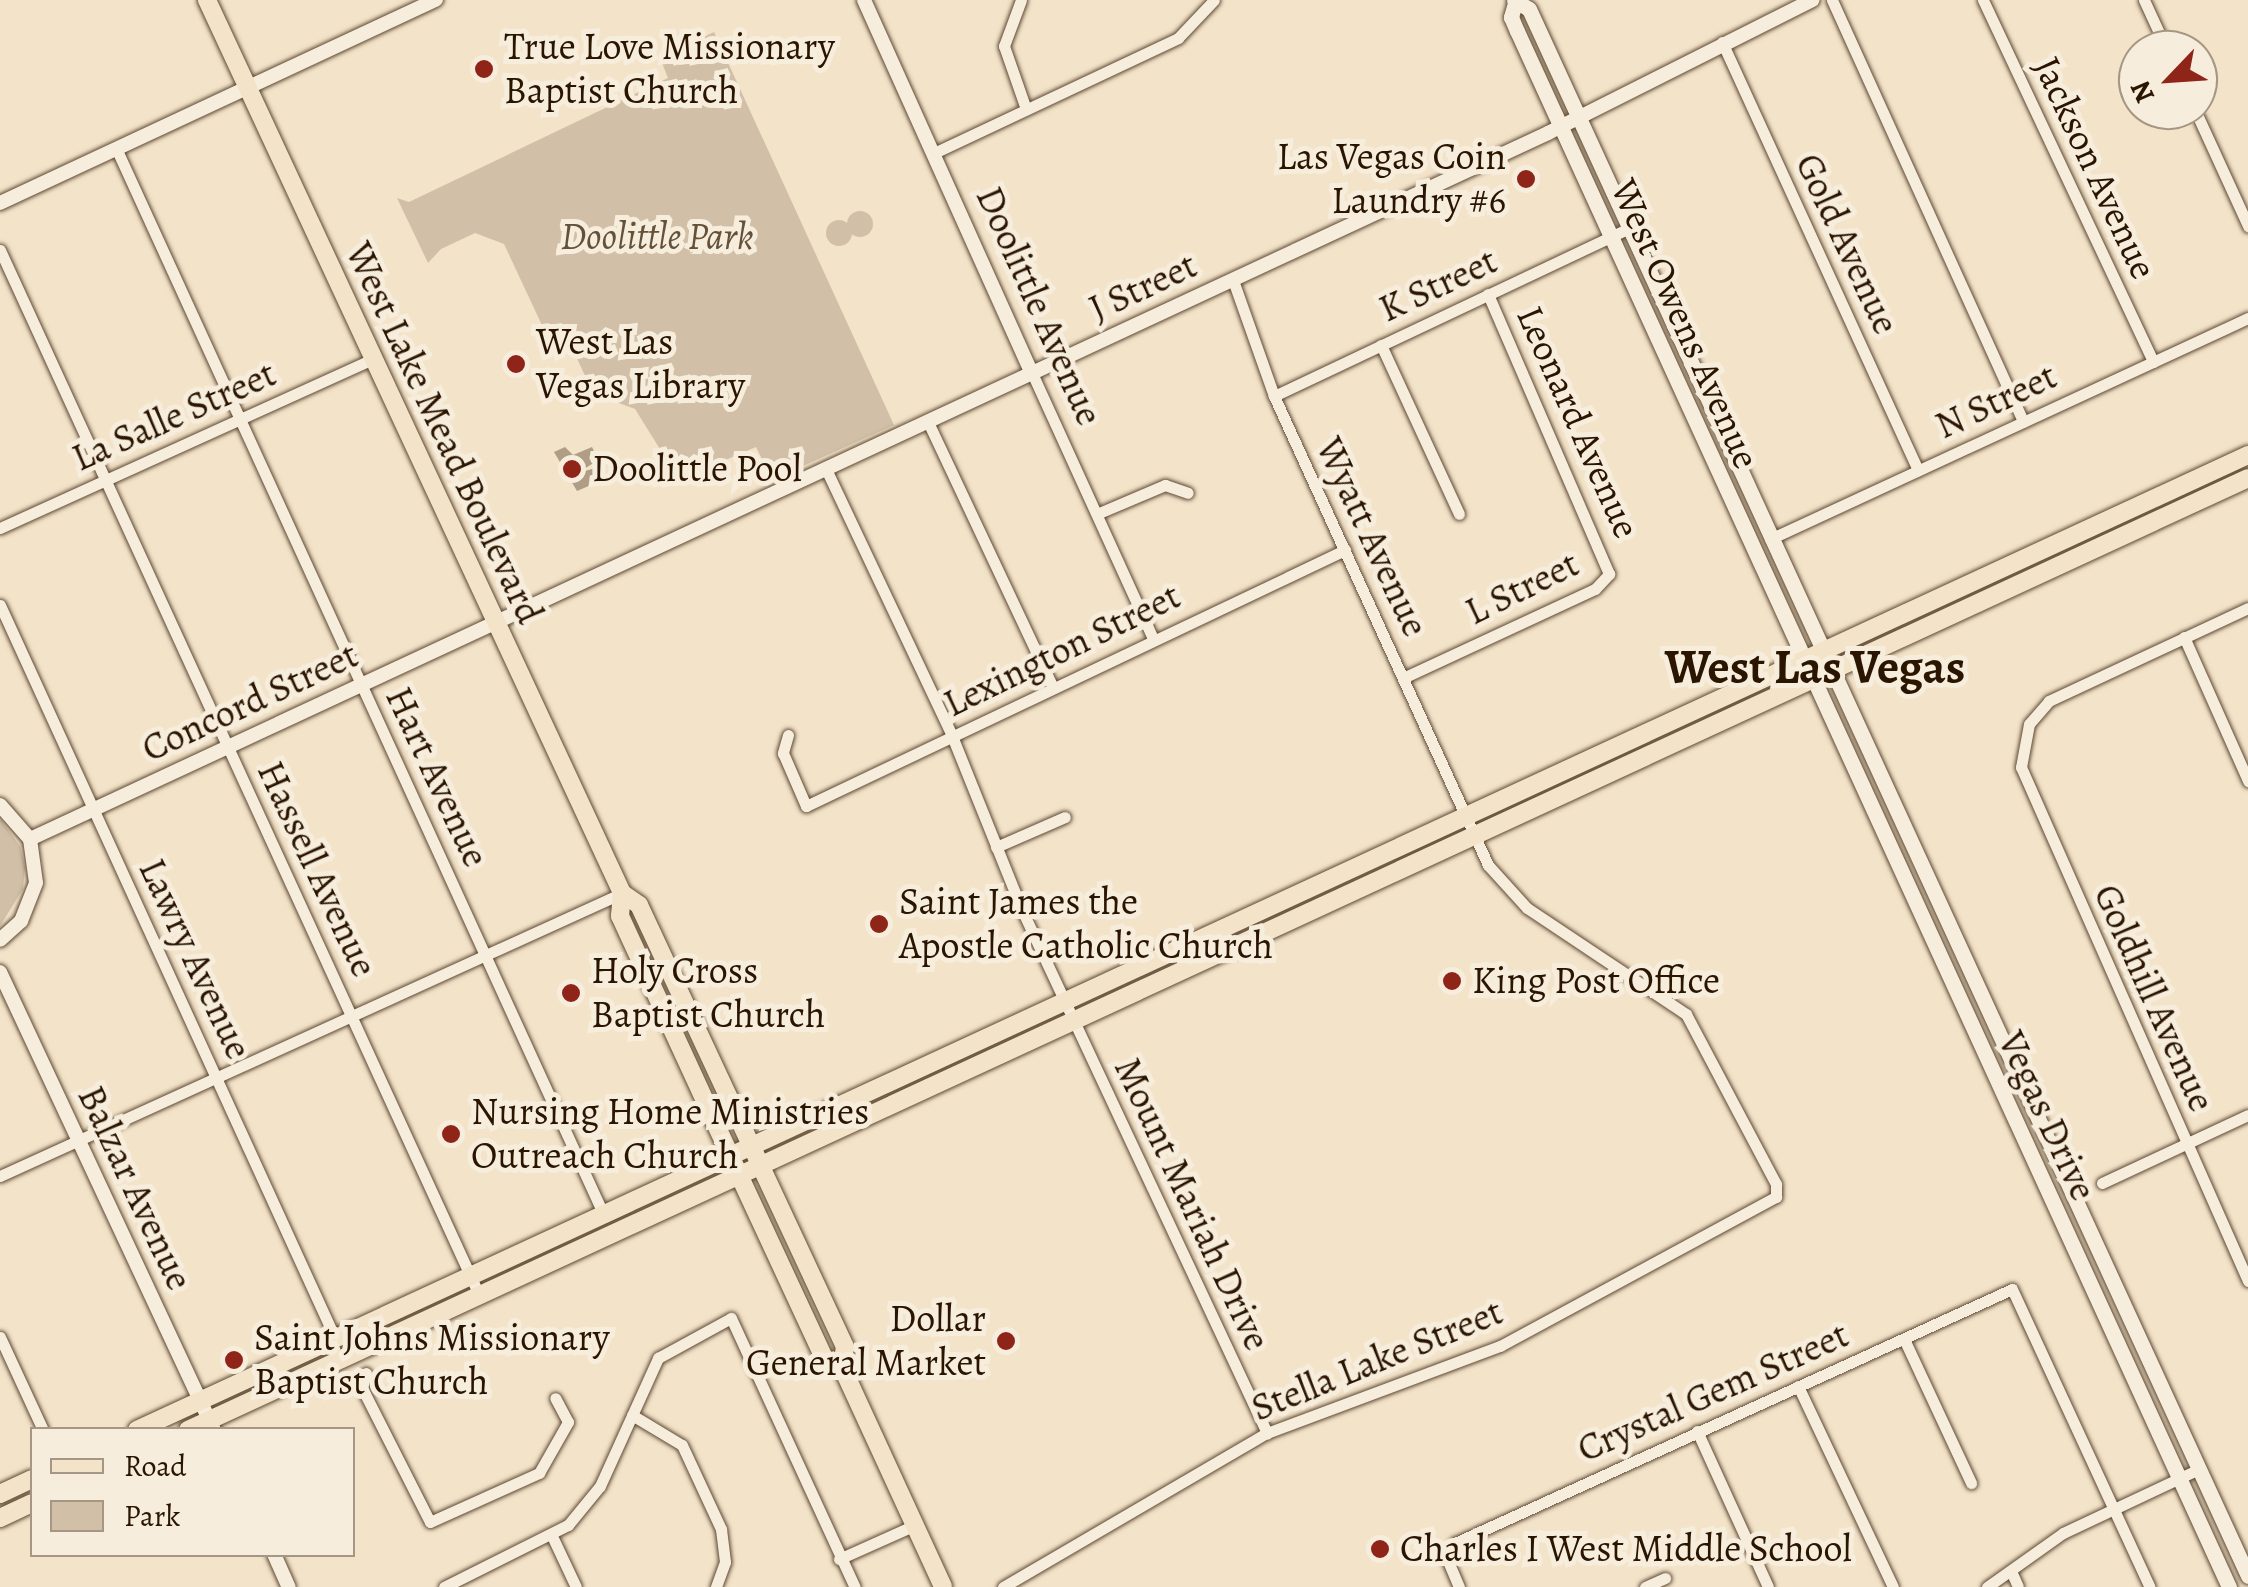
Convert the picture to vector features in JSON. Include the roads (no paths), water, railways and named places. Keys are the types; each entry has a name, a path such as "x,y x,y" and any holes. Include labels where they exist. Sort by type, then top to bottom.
{"main road":[{"name":"West Lake Mead Boulevard","path":"207,0 622,893 639,905 845,1348 842,1367 944,1587"},
{"name":"West Owens Avenue","path":"1806,671 1511,17 1515,1 1529,10 1826,662"},
{"path":"1677,385 1696,376"},
{"path":"1826,662 2248,455"},
{"path":"143,1427 1465,816 2248,478"},
{"path":"1724,488 1755,532 1770,539"},
{"name":"Vegas Drive","path":"1826,662 2248,1576"},
{"path":"211,1424 1072,1019 1474,835 1806,671"},
{"name":"Vegas Drive","path":"1806,671 2229,1587"},
{"name":"West Lake Mead Boulevard","path":"622,893 620,916 824,1358 842,1367"},
{"path":"645,970 660,978 672,1000 683,1001"},
{"path":"940,1082 988,1035"},
{"path":"2017,1128 2036,1119"},
{"path":"562,1258 600,1226 603,1213"},
{"path":"0,1494 30,1480"},
{"path":"0,1518 30,1504"}],"street":[{"path":"0,203 436,0"},
{"name":"Doolittle Avenue","path":"864,0 1153,639"},
{"path":"1020,0 1004,46 1026,110"},
{"path":"934,153 1178,38 1214,0"},
{"name":"J Street","path":"497,625 1560,127 1812,0"},
{"path":"1832,0 2023,422"},
{"name":"Jackson Avenue","path":"1983,0 2153,362"},
{"path":"2144,0 2158,30"},
{"name":"Gold Avenue","path":"1722,42 1918,470"},
{"path":"2204,130 2248,226"},
{"name":"Hart Avenue","path":"116,148 603,1213"},
{"name":"K Street","path":"1274,396 1628,230"},
{"name":"Hassell Avenue","path":"0,250 480,1296"},
{"name":"Wyatt Avenue","path":"1233,280 1274,396 1465,816 1505,889 1527,908 1686,1014 1776,1184 1776,1197"},
{"name":"Leonard Avenue","path":"1488,294 1610,574"},
{"name":"N Street","path":"1770,539 2248,318"},
{"path":"1381,345 1459,514"},
{"name":"La Salle Street","path":"0,528 374,358"},
{"path":"928,422 1052,686"},
{"name":"Mount Mariah Drive","path":"826,469 952,736 1072,1019 1267,1433"},
{"path":"1099,513 1165,485 1188,493"},
{"name":"Lexington Street","path":"788,735 782,753 806,806 1345,550"},
{"name":"L Street","path":"1404,678 1595,589 1610,574"},
{"name":"Lawry Avenue","path":"0,605 335,1338"},
{"path":"2248,608 2184,638 2248,781"},
{"name":"Concord Street","path":"30,839 497,625"},
{"name":"Goldhill Avenue","path":"2184,638 2058,694 2038,711 2024,736 2026,785 2248,1281"},
{"path":"0,806 30,839 36,872 31,903 0,940"},
{"path":"996,847 1065,816"},
{"path":"0,1176 622,893"},
{"name":"Balzar Avenue","path":"0,972 211,1424"},
{"path":"2102,1183 2248,1115"},
{"name":"Stella Lake Street","path":"1003,1587 1267,1433 1500,1346 1776,1197"},
{"name":"Crystal Gem Street","path":"1459,1587 1446,1557 1455,1544 2012,1289 2114,1508"},
{"path":"444,1587 467,1582 552,1536 589,1503 668,1348 731,1318 838,1560 854,1587"},
{"path":"0,1337 42,1427"},
{"path":"1904,1339 1971,1483"},
{"path":"366,1373 362,1388 430,1522 539,1473 568,1422 555,1398"},
{"path":"1798,1386 1893,1587"},
{"path":"632,1415 682,1446 721,1529 724,1562 716,1587"},
{"path":"1697,1431 1768,1587"},
{"path":"1987,1587 2063,1533 2199,1469"},
{"path":"2114,1508 2150,1587"},
{"path":"838,1560 915,1524"},
{"path":"552,1536 576,1587"},
{"path":"275,1557 289,1587"},
{"path":"2011,1571 2018,1587"},
{"path":"1645,1587 1665,1578"}],"place":[{"name":"True Love Missionary Baptist Church","path":"484,69"},
{"name":"Las Vegas Coin Laundry #6","path":"1526,179"},
{"name":"West Las Vegas Library","path":"516,364"},
{"name":"Doolittle Pool","path":"572,469"},
{"name":"Saint James the Apostle Catholic Church","path":"879,924"},
{"name":"King Post Office","path":"1452,981"},
{"name":"Holy Cross Baptist Church","path":"571,993"},
{"name":"Nursing Home Ministries Outreach Church","path":"451,1134"},
{"name":"Dollar General Market","path":"1006,1341"},
{"name":"Saint Johns Missionary Baptist Church","path":"234,1360"},
{"name":"Charles I West Middle School","path":"1380,1549"}],"district":[{"name":"West Las Vegas","path":"1815,668"}],"park label":[{"name":"Doolittle Park","path":"657,237"}]}
